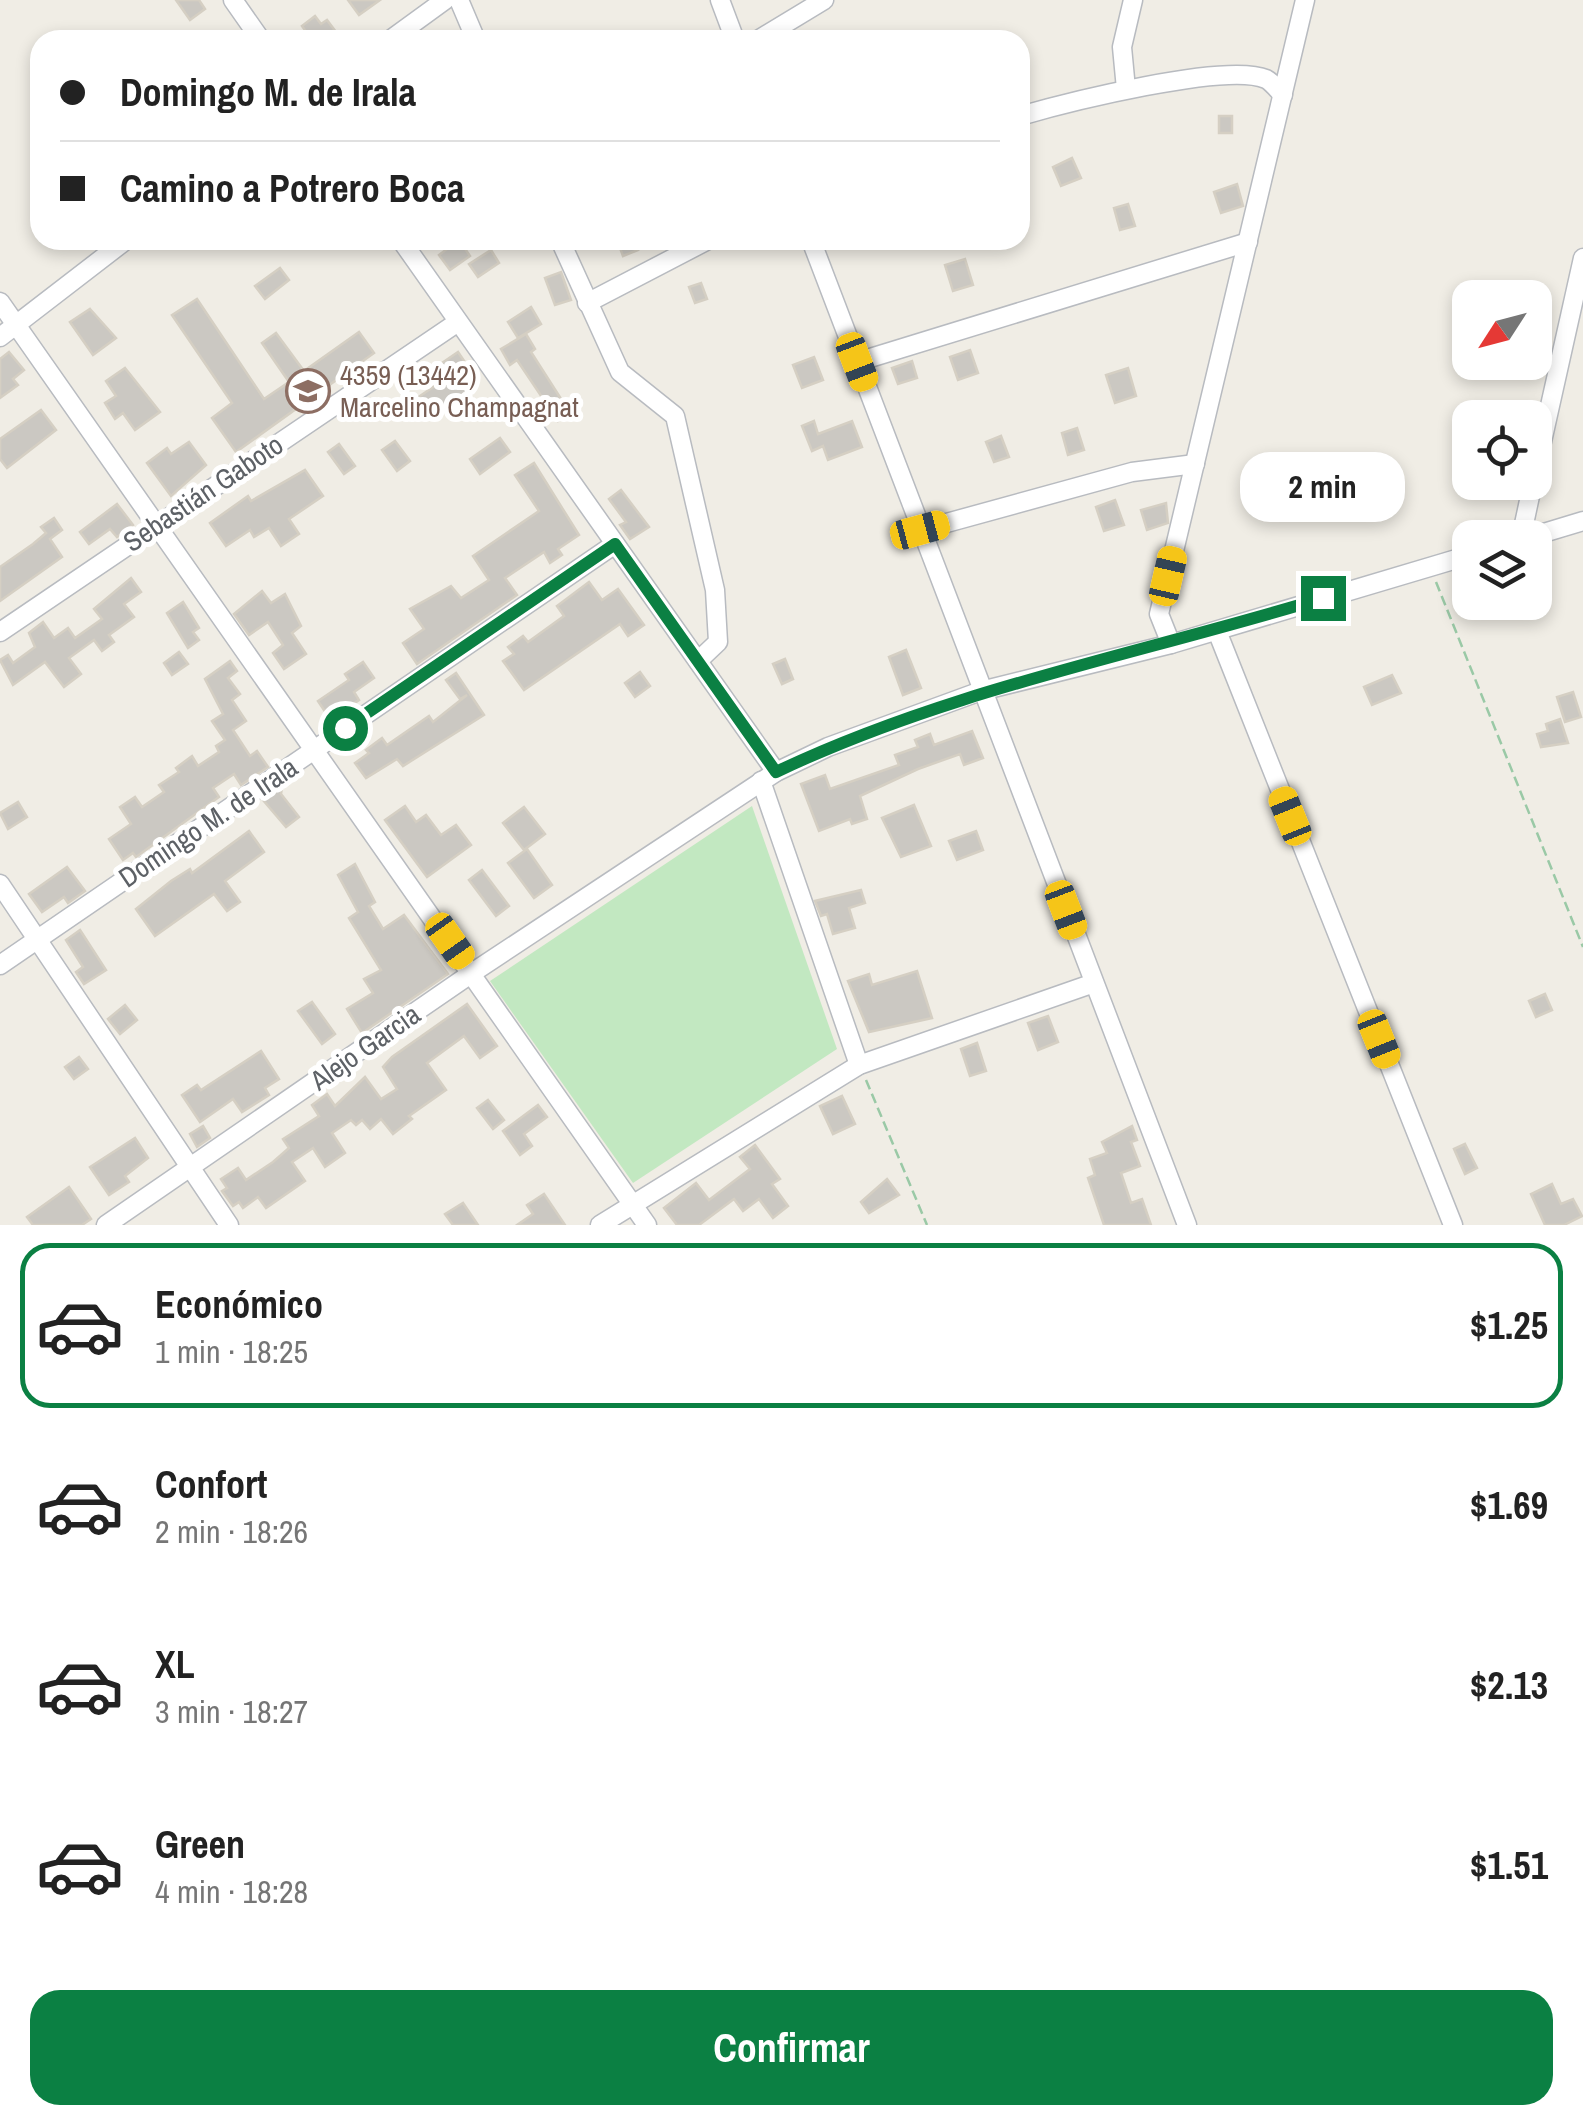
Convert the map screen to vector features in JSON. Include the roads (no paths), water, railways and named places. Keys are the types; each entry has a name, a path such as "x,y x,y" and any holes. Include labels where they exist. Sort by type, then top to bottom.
{"street":[{"path":"233,0 254,30"},
{"path":"404,30 445,0"},
{"path":"459,0 472,30"},
{"path":"720,0 732,30"},
{"path":"774,30 824,0"},
{"path":"1126,89 1122,46 1132,0"},
{"path":"1171,644 1159,614 1305,0"},
{"path":"1030,113 1126,89 1242,76 1267,80 1284,95"},
{"path":"857,362 1248,242"},
{"path":"8,331 113,250"},
{"path":"408,250 698,661 769,777 859,1064"},
{"path":"564,250 620,372 676,416 715,590 718,642 698,661"},
{"path":"587,303 689,250"},
{"path":"815,250 1187,1225"},
{"path":"1551,400 1583,258"},
{"path":"0,302 8,331 158,522 647,1225"},
{"name":"Sebastián Gaboto","path":"0,632 458,322"},
{"path":"920,530 1132,472 1195,464"},
{"path":"1552,529 1583,520"},
{"name":"Domingo M. de Irala","path":"0,965 615,544"},
{"name":"Alejo Garcia","path":"106,1225 472,973 769,777 828,747 982,691 1171,644 1452,559"},
{"path":"1217,630 1453,1225"},
{"path":"0,884 228,1225"},
{"path":"600,1225 859,1064 1094,983"}],"place":[{"name":"4359 (13442) Marcelino Champagnat","path":"308,391"}]}
